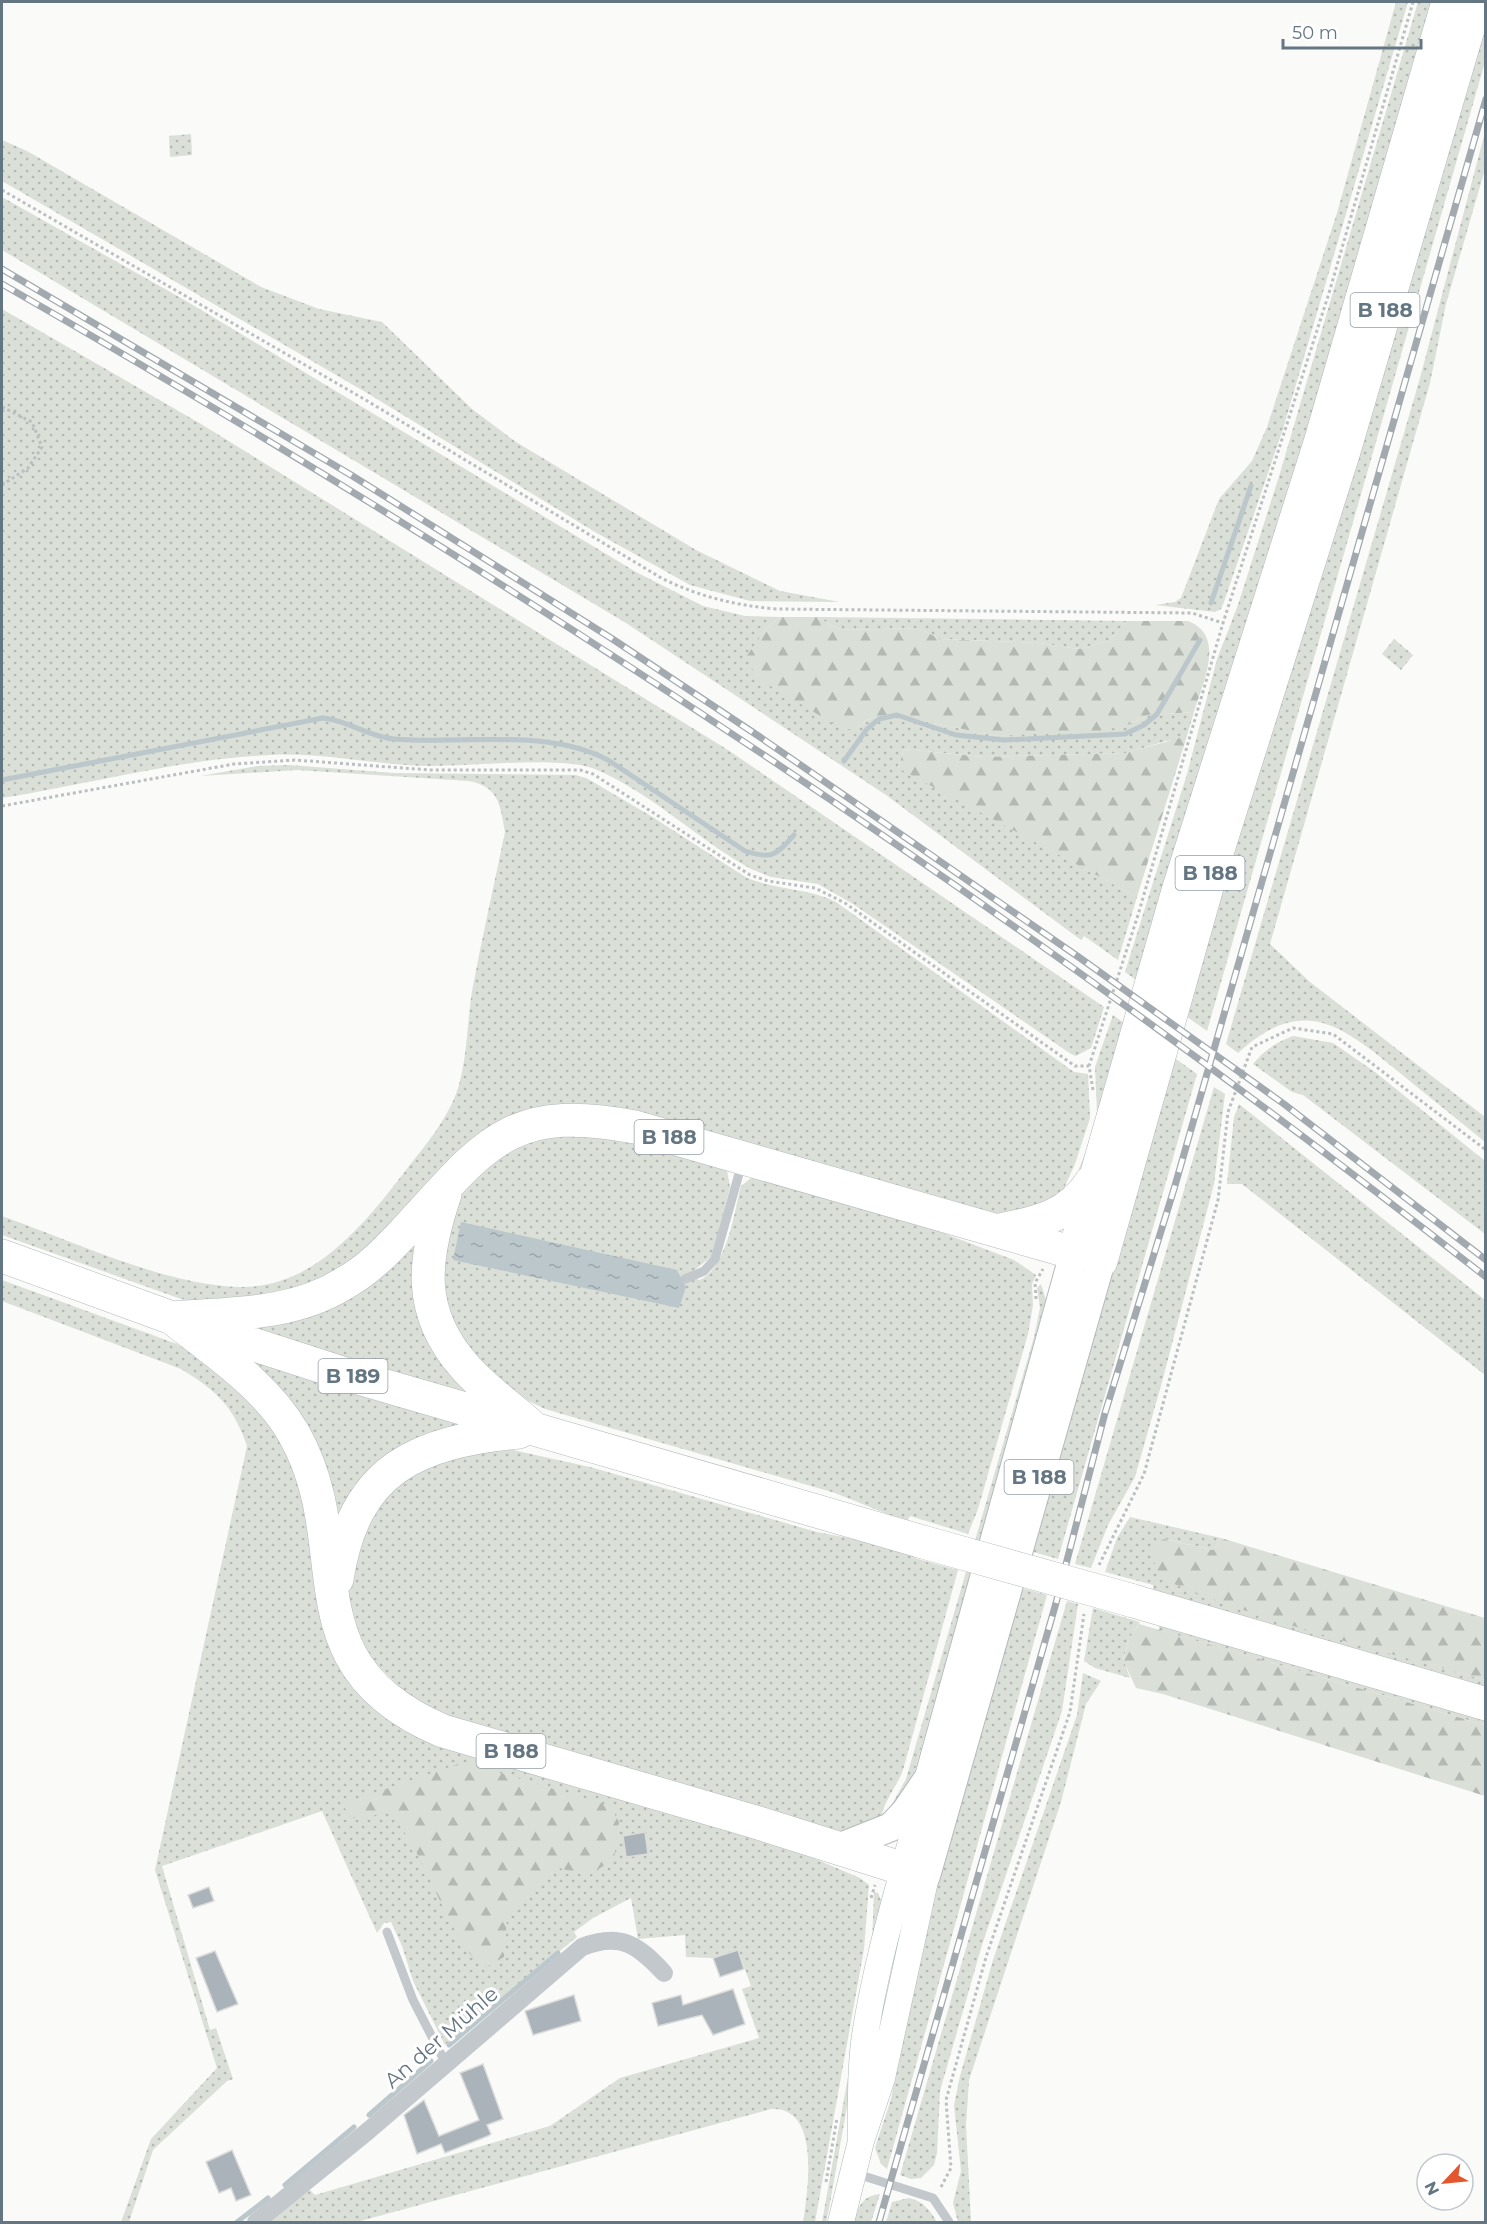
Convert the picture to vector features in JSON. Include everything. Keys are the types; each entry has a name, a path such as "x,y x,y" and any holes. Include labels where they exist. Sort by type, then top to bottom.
{"highway":[{"name":"B 188","path":"1087,1257 1097,1173 1220,752 1320,442 1448,2"},
{"name":"B 188","path":"1087,1257 1344,451 1476,2"},
{"name":"B 188","path":"535,1431 465,1368 440,1329 427,1279 428,1251 449,1183 480,1151 524,1126 576,1119 615,1123 1087,1257"},
{"path":"996,1231 1039,1223 1067,1210 1085,1192 1097,1173"},
{"path":"172,1318 283,1309 342,1286 382,1257 449,1183"},
{"name":"B 189","path":"2,1256 172,1318 535,1431"},
{"path":"172,1318 230,1363 265,1396 293,1433 310,1474 318,1502 333,1602"},
{"name":"B 188","path":"838,1848 443,1731 418,1721 397,1708 363,1675 343,1643 333,1602 341,1553 350,1526 362,1503 393,1470 411,1457 450,1443 535,1431 1130,1600 1485,1704"},
{"path":"838,1848 909,1871"}],"main road":[{"name":"B 188","path":"909,1871 929,1777 1087,1257"},
{"name":"B 188","path":"909,1871 1087,1257"},
{"name":"B 188","path":"838,1848 891,1827 906,1811 929,1777"},
{"path":"841,2223 861,2140 861,2074 866,2034 884,1947 909,1871"}],"street":[{"name":"An der Mühle","path":"256,2223 368,2131 582,1947 609,1940 624,1941 648,1956 664,1973"}],"lane":[{"path":"685,1279 704,1271 715,1259 743,1158"},
{"path":"387,1932 413,2000 446,2062"},
{"path":"854,2173 933,2198 949,2223"}],"path":[{"path":"2,804 234,764 266,761 327,761 430,770 580,770 592,774 750,875 768,881 815,888 844,903 1075,1066 1082,1068 1089,1066 1106,1018 1223,623 1329,293 1413,2"},
{"path":"2,190 364,399 653,573 695,594 742,606 776,609 1192,613 1223,623"},
{"path":"2,407 32,422 42,447 28,468 2,485"},
{"path":"1096,1575 1110,1537 1134,1498 1144,1474 1218,1200 1228,1112 1252,1047 1293,1028 1333,1034 1485,1150"},
{"path":"933,2198 951,2168 946,2100 986,1957 1070,1712 1087,1605"}],"green space":[{"path":"1396,2 1408,2 1283,429 1224,602 1221,609 1215,612 1155,605 1175,602 1181,598 1219,499 1252,461 1267,427 1337,213"},
{"path":"1418,2 1433,2 1248,630 1140,983 1125,972 1187,774 1217,659 1238,605 1280,473"},
{"path":"1485,18 1485,62 1207,1031 1183,1014"},
{"path":"1485,132 1485,169 1446,304 1430,383 1270,944 1310,982 1485,1117 1485,1142 1379,1056 1341,1030 1322,1023 1303,1021 1283,1024 1262,1035 1238,1053 1226,1044 1420,378"},
{"path":"191,134 192,155 170,157 169,136"},
{"path":"2,140 27,151 261,287 319,309 382,322 472,409 516,442 696,550 780,591 840,602 750,601 690,585 595,532 367,393 2,181"},
{"path":"2,197 188,302 636,572 703,606 745,616 779,617 763,633 857,728 866,720 889,714 997,736 1128,725 1148,715 1194,712 1186,739 1166,741 1126,753 983,757 904,749 898,767 1137,897 1118,960 1084,936 1081,940 886,795 626,623 2,250"},
{"path":"2,309 201,424 728,750 1104,1007 1091,1048 1076,1056 1071,1054 853,904 818,884 771,877 751,869 712,845 636,791 595,769 580,765 539,762 432,766 310,755 270,755 203,761 2,798"},
{"path":"779,617 817,617 840,630 918,628 940,639 1040,643 1079,649 1108,641 1127,621 1188,621 1200,628 1207,638 1209,662 1194,712 1148,715 1128,725 1100,731 997,736 889,714 866,720 857,728 844,730 757,678 746,657 763,633"},
{"path":"817,617 1127,621 1108,641 1079,649 1040,643 940,639 918,628 840,630"},
{"path":"1394,639 1413,655 1401,670 1382,654"},
{"path":"1180,738 1186,739 1137,897 898,768 904,749 983,757 1125,753"},
{"path":"289,765 394,773 576,775 588,779 651,816 747,878 814,894 836,902 1074,1072 1088,1074 1090,1118 1075,1164 1059,1199 1022,1217 984,1212 575,1107 409,1215 315,1291 200,1302 181,1299 2,1235 2,1216 119,1260 180,1279 239,1287 266,1285 292,1277 337,1248 376,1208 441,1123 460,1083 472,991 505,832 499,805 487,788 469,781 297,770 200,776 258,766"},
{"path":"1113,1015 1127,1025 1087,1167 1071,1189 1092,1136 1097,1112 1095,1067"},
{"path":"1293,1036 1333,1043 1375,1072 1485,1161 1485,1234 1303,1095 1292,1092 1253,1064 1271,1047"},
{"path":"1169,1054 1197,1074 1058,1559 1030,1551"},
{"path":"1214,1087 1225,1094 1214,1184 1135,1477 1108,1525 1091,1568 1075,1564"},
{"path":"1239,1104 1485,1300 1485,1375 1242,1184 1227,1184 1234,1117"},
{"path":"584,1132 726,1165 730,1187 712,1256 691,1273 693,1278 700,1280 717,1264 728,1238 741,1186 751,1178 761,1175 885,1211 1014,1260 1036,1275 1032,1284 1033,1305 1028,1334 978,1509 968,1534 910,1516 907,1522 835,1493 545,1409 504,1389 448,1325 440,1238 468,1180 516,1144"},
{"path":"416,1231 419,1267 503,1407 223,1322 239,1323"},
{"path":"2,1280 177,1344 227,1370 295,1458 348,1676 818,1860 860,1878 869,1885 864,1949 815,2222 803,2222 808,2171 808,2152 804,2135 798,2121 787,2112 771,2109 357,2222 267,2222 303,2192 310,2190 315,2195 550,2126 620,2078 759,2038 742,1989 751,1986 738,1950 713,1958 686,1957 685,1935 638,1939 631,1898 593,1918 574,1932 577,1937 445,2045 413,1981 402,1946 391,1922 384,1923 377,1933 322,1811 162,1866 210,2030 216,2028 233,2079 227,2081 153,2150 129,2222 121,2222 151,2139 217,2068 155,1870 247,1446 230,1410 204,1384 181,1369 2,1301"},
{"path":"1041,1284 1047,1303 911,1784 888,1811 906,1779 1034,1337 1040,1308 1037,1288"},
{"path":"228,1349 492,1429 472,1430 338,1533"},
{"path":"499,1447 590,1467 817,1532 886,1545 918,1559 958,1570 903,1770 884,1807 881,1820 845,1832 824,1829 421,1708 363,1651 346,1589 355,1533 407,1469"},
{"path":"1130,1517 1221,1538 1213,1550 1165,1539 1314,1631 1485,1680 1485,1689 1153,1591 1153,1585 1105,1572 1117,1538"},
{"path":"1221,1538 1485,1618 1485,1680 1280,1622 1239,1609 1160,1578 1152,1556 1155,1544 1164,1539 1213,1550"},
{"path":"1018,1587 1047,1595 887,2169 881,2164 875,2148 891,2099 935,1882"},
{"path":"1067,1601 1078,1604 1062,1711 982,1945 940,2091 937,2153 934,2165 921,2178 911,2179 900,2175"},
{"path":"1093,1608 1140,1622 1129,1639 1123,1659 1130,1678 1095,1668 1084,1661"},
{"path":"1159,1622 1485,1717 1485,1725 1159,1630"},
{"path":"1139,1624 1485,1725 1485,1796 1163,1694 1136,1688 1123,1660 1129,1639"},
{"path":"1083,1673 1101,1681 1086,1704 1061,1802 969,2080 966,2125 971,2222 958,2222 953,2203 961,2171 954,2105 960,2076 993,1960 1077,1715"},
{"path":"464,1762 610,1806 619,1822 614,1859 588,1876 556,1867 507,1919 504,1957 483,1969 456,1932 414,1848 402,1828 387,1810 361,1821 350,1816 342,1804"},
{"path":"874,1892 878,1893 881,1900 880,1918 829,2209 826,2222 822,2222 872,1943"},
{"path":"880,2194 871,2222 854,2222 862,2203 869,2197"},
{"path":"909,2198 926,2207 937,2222 886,2222 892,2202"}],"water":[{"path":"461,1222 677,1270 686,1287 679,1308 453,1260"}],"building":[{"path":"645,1832 648,1854 626,1857 623,1836"},
{"path":"209,1887 214,1901 193,1908 188,1895"},
{"path":"738,1950 744,1969 720,1977 713,1958"},
{"path":"215,1951 238,2004 217,2012 196,1958"},
{"path":"733,1989 745,2024 713,2035 702,2015 658,2026 652,2003 681,1995 683,2005"},
{"path":"574,1995 581,2021 533,2035 525,2011"},
{"path":"483,2064 503,2119 487,2125 491,2134 488,2136 445,2153 441,2144 417,2154 404,2115 424,2100 439,2136 479,2120 460,2073"},
{"path":"232,2150 251,2195 236,2201 231,2188 219,2193 206,2162"}],"waterway":[{"path":"1211,603 1251,486"},
{"path":"844,761 867,729 879,719 897,715 956,735 1004,740 1125,734 1144,725 1157,714 1200,640"},
{"path":"2,780 323,718 332,719 385,738 530,740 583,750 608,760 745,851 762,855 773,854 794,835"},
{"path":"449,2045 558,1953"},
{"path":"369,2115 431,2061"},
{"path":"285,2185 354,2127"},
{"path":"237,2222 268,2198"}],"railway":[{"path":"879,2222 1056,1603 1105,1413 1174,1189 1486,99"},
{"path":"2,269 351,475 611,638 760,737 1080,958 1284,1104 1486,1260"},
{"path":"2,284 386,512 575,631 762,754 946,879 1129,1008 1309,1141 1486,1277"}]}
